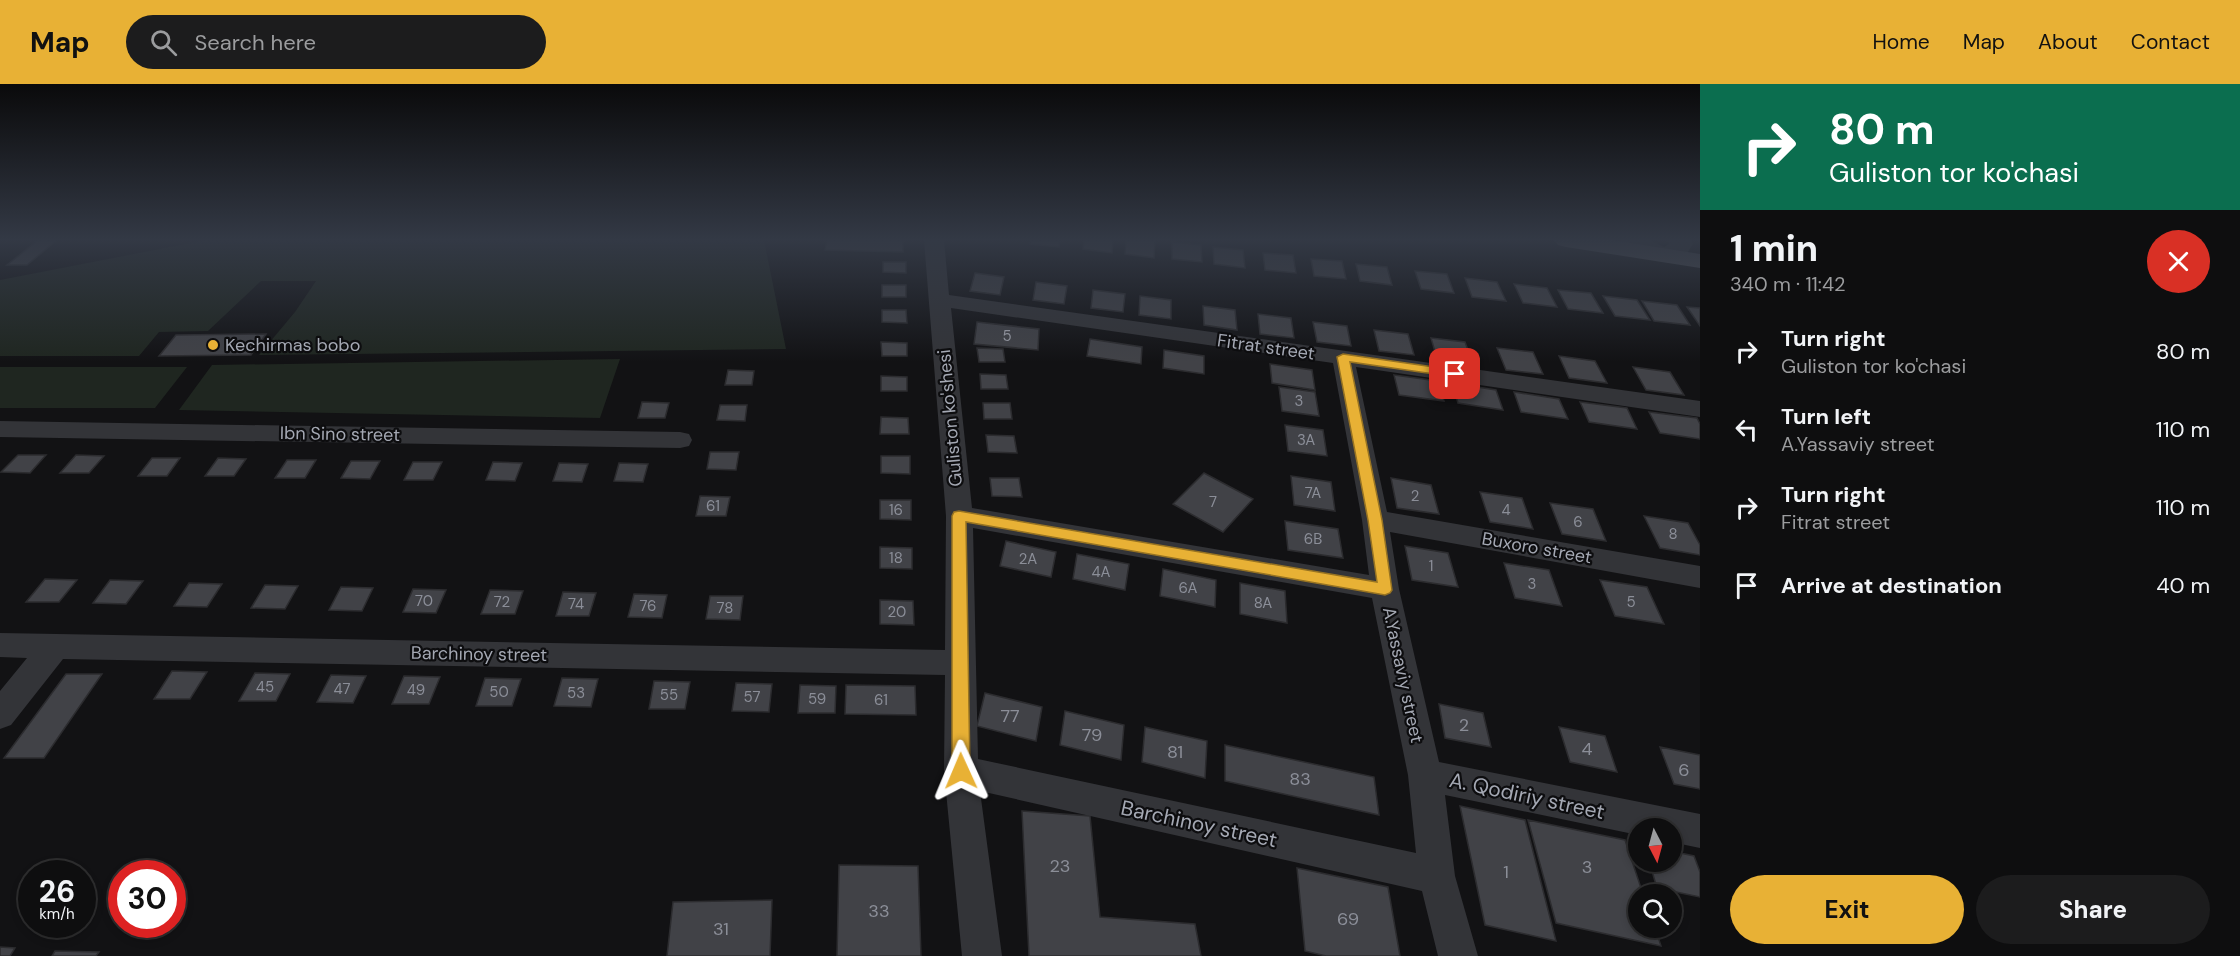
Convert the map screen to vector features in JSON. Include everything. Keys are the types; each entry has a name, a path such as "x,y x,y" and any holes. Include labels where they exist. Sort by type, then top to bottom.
{"street":[{"name":"Guliston ko'shesi","path":"938,281 959,516 961,771 982,956"},
{"name":"Fitrat street","path":"940,300 1700,409"},
{"name":"A.Yassaviy street","path":"1343,357 1375,520 1385,590 1425,775 1437,876 1458,956"},
{"name":"Ibn Sino street","path":"0,429 680,440"},
{"path":"959,516 1385,590"},
{"name":"Buxoro street","path":"1375,520 1700,577"},
{"name":"Barchinoy street","path":"0,645 959,663"},
{"path":"0,715 55,646"},
{"name":"Barchinoy street","path":"961,771 1437,876"},
{"name":"A. Qodiriy street","path":"1425,775 1700,831"}],"shaded area":[{"name":"Kechirmas bobo","path":"0,281 772,281 786,349 259,355 295,312 316,281 261,281 208,331 159,332 139,356 0,356"},
{"path":"620,359 600,418 179,410 212,365"},
{"path":"0,367 187,367 155,408 0,408"}],"building":[{"path":"973,281 1003,281 1000,295 970,291"},
{"path":"1360,281 1391,281 1392,285"},
{"path":"1418,281 1449,281 1454,293 1421,289"},
{"path":"1466,281 1487,281 1497,282 1506,301 1472,297"},
{"path":"1036,282 1067,286 1064,304 1033,300"},
{"path":"1514,284 1547,288 1557,307 1523,303"},
{"path":"882,285 906,285 906,297 882,297"},
{"path":"1093,290 1125,294 1123,312 1091,308"},
{"path":"1558,290 1591,293 1603,313 1568,309"},
{"path":"1140,296 1171,300 1171,319 1139,315"},
{"path":"1603,296 1637,300 1650,320 1615,316"},
{"path":"1642,301 1677,305 1690,325 1654,321"},
{"path":"1203,306 1235,310 1237,330 1204,325"},
{"path":"1687,307 1700,308 1700,326"},
{"path":"882,310 906,310 907,323 882,322"},
{"path":"1258,314 1291,318 1294,338 1260,334"},
{"path":"977,322 1039,329 1038,350 974,344"},
{"path":"1313,322 1347,326 1351,346 1317,342"},
{"path":"1374,330 1408,334 1414,355 1379,351"},
{"name":"Kechirmas bobo","path":"266,334 251,355 159,356 176,335"},
{"path":"1431,338 1465,342 1473,364 1437,359"},
{"path":"1090,339 1142,347 1141,364 1087,356"},
{"path":"881,342 907,343 907,356 882,356"},
{"path":"977,348 1003,349 1005,362 979,362"},
{"path":"1497,348 1533,352 1543,374 1506,370"},
{"path":"1164,350 1204,356 1204,374 1163,368"},
{"path":"1559,356 1595,361 1607,383 1569,378"},
{"path":"1270,364 1312,370 1315,390 1272,383"},
{"path":"1633,367 1670,372 1684,395 1646,390"},
{"path":"728,370 754,371 752,385 725,385"},
{"path":"980,374 1006,375 1008,389 981,389"},
{"path":"1394,375 1438,381 1444,401 1399,395"},
{"path":"881,376 907,377 907,391 881,391"},
{"path":"1452,383 1496,390 1503,410 1458,403"},
{"path":"1279,387 1315,392 1319,416 1282,411"},
{"path":"1514,392 1559,399 1568,419 1521,412"},
{"path":"642,402 669,403 665,418 638,418"},
{"path":"1580,402 1627,408 1637,429 1589,422"},
{"path":"983,403 1010,403 1012,419 984,419"},
{"path":"720,405 747,405 745,421 717,420"},
{"path":"1649,412 1697,418 1700,424 1700,439 1660,433"},
{"path":"881,417 908,418 909,434 880,434"},
{"path":"1285,425 1323,430 1327,456 1288,451"},
{"path":"986,435 1014,436 1017,453 988,452"},
{"path":"710,452 739,452 736,470 707,469"},
{"path":"18,455 46,455 30,473 1,472"},
{"path":"76,455 104,456 89,473 60,473"},
{"path":"881,456 910,456 910,474 881,473"},
{"path":"152,458 180,458 167,476 138,476"},
{"path":"218,458 246,459 234,476 205,476"},
{"path":"287,460 316,460 305,478 275,478"},
{"path":"351,461 380,461 370,479 341,478"},
{"path":"413,462 442,462 433,480 404,480"},
{"path":"493,462 522,463 515,481 486,480"},
{"path":"559,463 588,464 582,482 553,481"},
{"path":"619,463 648,464 643,482 614,481"},
{"path":"1204,473 1253,499 1223,532 1173,504"},
{"path":"1291,476 1331,482 1335,511 1294,505"},
{"path":"990,478 1019,478 1022,497 992,496"},
{"path":"1391,478 1431,485 1439,514 1397,508"},
{"path":"1480,492 1522,498 1533,529 1490,522"},
{"path":"700,496 730,497 726,516 696,516"},
{"path":"880,500 911,500 911,520 880,519"},
{"path":"1550,503 1593,509 1606,541 1562,534"},
{"path":"1644,516 1688,523 1700,545 1700,555 1660,548"},
{"path":"1285,521 1338,529 1343,558 1288,550"},
{"path":"1006,541 1056,552 1051,577 1000,566"},
{"path":"1405,546 1448,553 1458,587 1412,580"},
{"path":"880,547 912,548 912,569 880,568"},
{"path":"1077,554 1129,564 1125,590 1073,579"},
{"path":"1504,563 1549,570 1562,606 1515,598"},
{"path":"1163,569 1216,580 1215,607 1160,596"},
{"path":"45,579 77,580 59,602 26,602"},
{"path":"110,580 143,581 126,604 93,603"},
{"path":"1600,580 1647,587 1664,624 1615,616"},
{"path":"189,583 222,584 207,607 174,606"},
{"path":"1240,583 1285,591 1287,623 1240,614"},
{"path":"265,585 298,586 285,609 251,608"},
{"path":"341,587 373,588 362,611 329,610"},
{"path":"413,589 446,590 436,613 403,612"},
{"path":"490,590 523,591 515,614 481,614"},
{"path":"563,592 596,593 589,616 556,616"},
{"path":"634,594 667,595 662,618 628,617"},
{"path":"710,596 743,596 740,620 706,619"},
{"path":"880,600 913,601 914,625 880,624"},
{"path":"172,671 207,672 190,699 154,699"},
{"path":"255,673 290,674 276,701 239,701"},
{"path":"66,674 102,674 44,758 4,758"},
{"path":"331,675 366,676 353,703 317,702"},
{"path":"404,676 440,677 429,704 392,704"},
{"path":"485,678 521,679 512,706 476,706"},
{"path":"562,678 598,679 591,707 554,706"},
{"path":"654,681 690,682 685,709 649,709"},
{"path":"736,683 772,684 769,712 732,711"},
{"path":"800,685 836,686 835,713 798,713"},
{"path":"846,685 915,686 916,715 845,714"},
{"path":"985,693 1042,707 1036,741 977,726"},
{"path":"1439,704 1483,713 1491,747 1445,738"},
{"path":"1065,711 1124,725 1121,760 1060,745"},
{"path":"1145,727 1207,741 1205,778 1142,762"},
{"path":"1559,727 1605,736 1617,772 1570,762"},
{"path":"1225,745 1374,777 1379,815 1225,781"},
{"path":"1660,747 1700,755 1700,789 1674,784"},
{"path":"1460,806 1525,820 1556,941 1485,925"},
{"path":"1022,811 1090,816 1100,917 1195,924 1201,956 1029,956"},
{"path":"1528,820 1625,840 1628,849 1628,872 1636,872 1640,884 1628,884 1628,938 1658,938 1661,946 1556,923"},
{"path":"1682,853 1694,856 1700,872 1700,897 1682,893 1682,884 1656,884 1652,872 1682,872"},
{"path":"839,865 918,866 921,956 837,956"},
{"path":"1297,868 1388,887 1400,956 1326,956 1305,951"},
{"path":"772,900 770,956 667,956 673,902"},
{"path":"0,947 15,948 10,956 0,956"},
{"path":"55,951 99,952 96,956 52,956"}],"place":[{"name":"Kechirmas bobo","path":"213,345"}],"route":[{"path":"961,771 959,516 1385,590 1375,520 1343,357 1455,374"}]}
